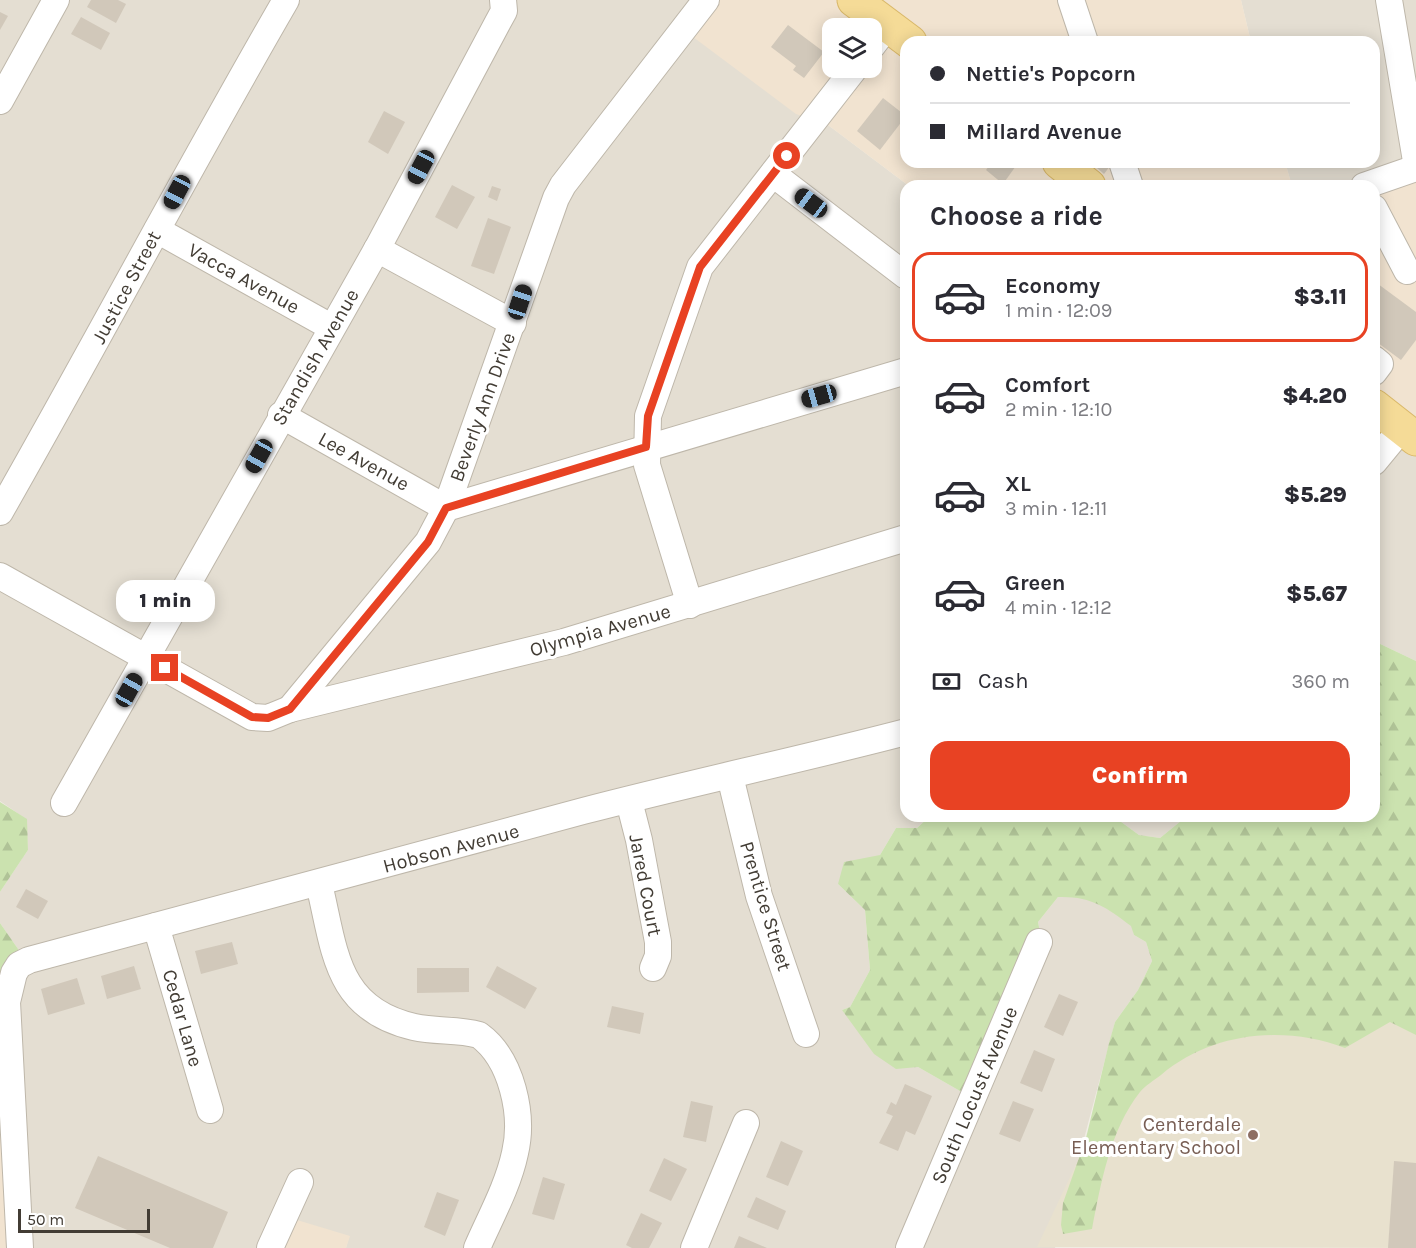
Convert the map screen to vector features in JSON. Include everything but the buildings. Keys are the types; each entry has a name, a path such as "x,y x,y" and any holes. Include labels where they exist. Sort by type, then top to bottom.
{"main road":[{"path":"854,0 890,38"},
{"path":"1066,168 1082,180"},
{"path":"1380,411 1409,434"}],"street":[{"path":"0,101 56,0"},
{"name":"Justice Street","path":"0,512 286,0"},
{"name":"Beverly Ann Drive","path":"290,709 428,542 446,508 513,323 548,218 563,185 705,0"},
{"path":"1071,0 1083,36"},
{"path":"1389,0 1416,161"},
{"name":"Standish Avenue","path":"64,803 281,415 377,249 504,11 504,1"},
{"path":"690,605 647,465 648,416 700,267 847,78"},
{"path":"1380,180 1416,168"},
{"path":"773,174 900,271"},
{"path":"1380,219 1407,271"},
{"name":"Vacca Avenue","path":"157,230 331,327"},
{"path":"377,249 513,323"},
{"path":"446,508 900,373"},
{"name":"Lee Avenue","path":"281,415 446,508"},
{"path":"1380,457 1409,434"},
{"name":"Olympia Avenue","path":"0,576 252,717 268,718 290,709 564,642 900,540"},
{"name":"Hobson Avenue","path":"5,982 19,965 29,960 248,899 319,884 629,801 900,734"},
{"name":"Prentice Street","path":"730,776 759,896 806,1034"},
{"name":"Jared Court","path":"629,801 639,840 658,942 658,956 653,968"},
{"path":"319,884 334,946 352,993 398,1023 479,1035 496,1051 502,1061 510,1082 518,1136 515,1155 477,1248"},
{"name":"Cedar Lane","path":"156,926 210,1110"},
{"name":"South Locust Avenue","path":"909,1248 1039,942"},
{"path":"5,982 20,1248"},
{"path":"694,1248 746,1123"},
{"path":"270,1248 300,1182"}],"shaded area":[{"path":"0,0 704,0 796,113 828,125 901,180 900,822 924,822 917,828 896,828 880,855 838,884 865,910 870,970 850,1007 842,1010 918,1067 974,1099 1043,947 1038,922 1058,897 1079,896 1107,907 1132,926 1134,935 1146,942 1152,961 1138,990 1115,1022 1055,1248 346,1248 349,1236 272,1248 25,1248 13,1133 0,1133 0,980 25,959 0,923 0,892 28,850 26,819 0,801"},
{"path":"704,0 1241,0 1250,36 900,36 900,168 1287,168 1290,180 901,180 828,125 796,114 681,28"},
{"path":"1241,0 1416,0 1416,166 1380,181 1290,180 1287,168 1380,168 1380,36 1250,36"},
{"path":"1416,166 1416,433 1380,458 1380,183"},
{"path":"1416,433 1416,661 1380,644 1380,458"},
{"path":"1121,822 1180,822 1160,838 1139,835"},
{"name":"Centerdale Elementary School","path":"1159,989 1416,1023 1416,1248 1037,1247"},
{"path":"0,1133 13,1133 25,1248 0,1248"},
{"path":"287,1217 350,1236 346,1248 272,1248"}],"green space":[{"path":"1380,644 1416,661 1416,1035 1390,1022 1345,1048 1298,1036 1249,1037 1226,1041 1203,1049 1181,1061 1142,1090 1121,1123 1108,1158 1092,1229 1063,1234 1061,1225 1063,1203 1086,1138 1115,1022 1138,990 1152,961 1146,942 1134,935 1131,926 1098,904 1080,898 1058,897 1038,922 1043,947 974,1099 918,1067 896,1069 874,1054 842,1010 850,1007 870,970 865,910 838,884 844,862 880,855 896,828 917,828 924,822 1121,822 1139,835 1160,838 1180,822 1380,822"},
{"path":"0,802 27,819 28,850 0,892"},
{"path":"0,923 25,959 0,980"}],"place":[{"name":"Centerdale Elementary School","path":"1253,1135"}],"route":[{"path":"165,668 252,717 268,718 290,709 428,542 446,508 646,447 648,416 700,267 787,156"}]}
